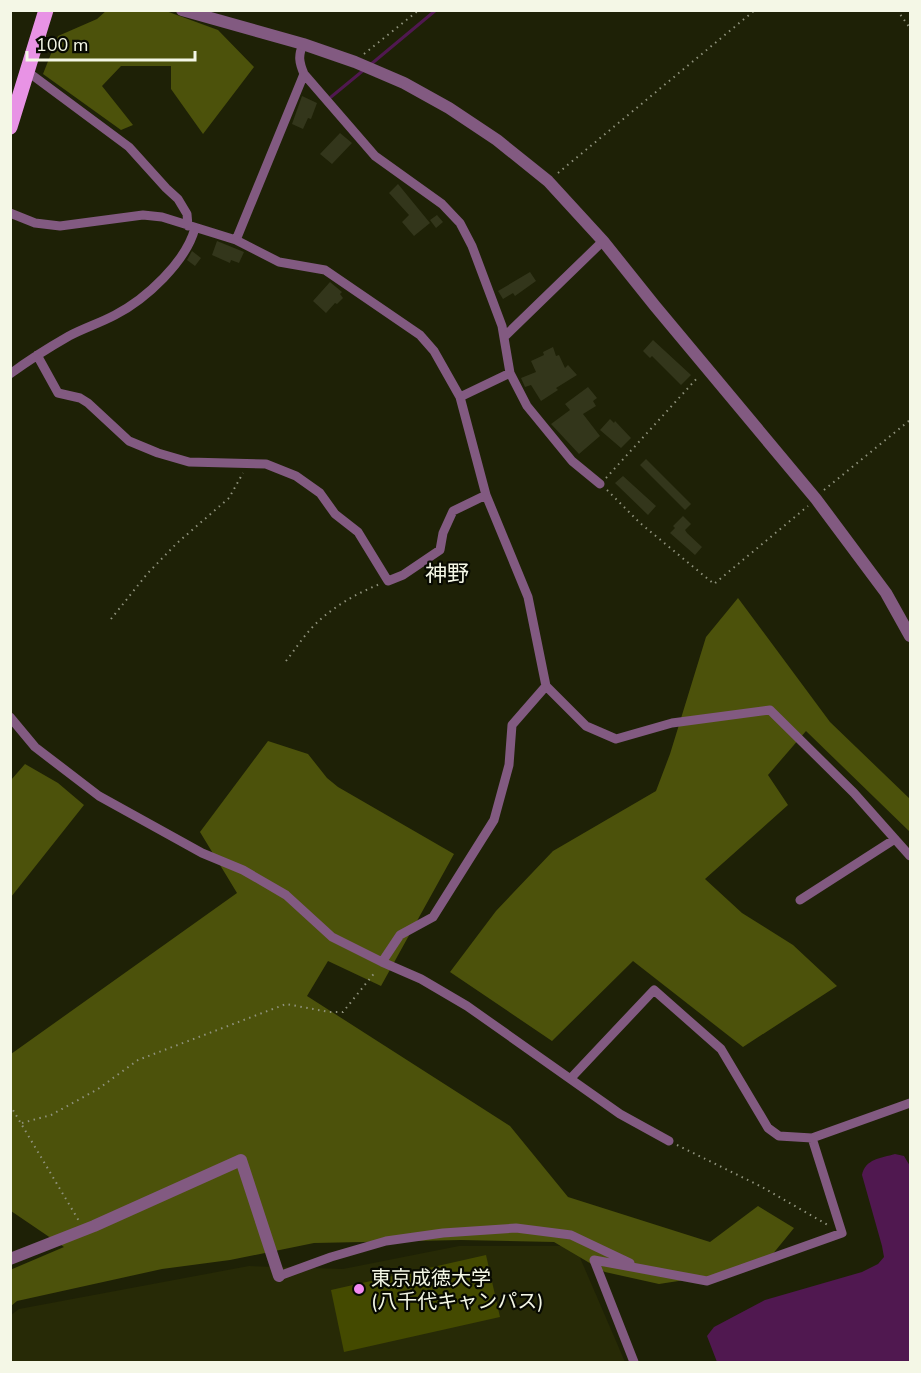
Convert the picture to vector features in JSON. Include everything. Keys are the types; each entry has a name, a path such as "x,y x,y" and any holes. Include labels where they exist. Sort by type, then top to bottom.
{"main road":[{"path":"10,127 46,10"}],"street":[{"path":"182,10 303,44 355,62 404,83 449,108 496,140 548,181 603,242 815,498 886,593 910,636"},
{"path":"303,44 299,54 299,63 304,74 375,156 442,204 460,223 481,268 504,337 510,373 527,406 572,461 600,484"},
{"path":"10,374 71,334 116,315 137,301 175,266 191,243 192,227 178,199 129,147 28,72"},
{"path":"236,240 304,74"},
{"path":"10,213 35,223 60,226 143,215 162,217 236,240 279,262 325,270 420,335 434,351 460,397 486,495 528,597 546,686 586,726 616,739 672,723 770,710 854,793 910,856"},
{"path":"504,337 603,242"},
{"path":"37,355 58,393 80,398 88,403 129,441 189,462 276,466 296,476 320,493 335,514 358,532 388,581 404,575 440,550 443,533 453,511 486,495"},
{"path":"460,397 510,373"},
{"path":"382,962 400,935 433,917 494,820 509,765 512,725 546,686"},
{"path":"10,717 35,747 99,796 202,853 243,870 286,895 332,937 421,979 467,1006 620,1114 669,1141"},
{"path":"800,900 895,839"},
{"path":"571,1078 654,990 721,1049 768,1128 779,1136 813,1138 910,1103"},
{"path":"634,1362 594,1260 707,1281 842,1233 813,1138"},
{"path":"10,1259 84,1230 242,1160 279,1276 331,1257 386,1241 442,1233 516,1228 571,1235 639,1267"}],"path":[{"path":"355,62 419,10"},
{"path":"548,181 755,10"},
{"path":"897,10 910,28"},
{"path":"707,367 600,484 640,523 714,584 910,420"},
{"path":"111,619 147,573 228,498 249,463"},
{"path":"286,661 323,617 367,590 388,581"},
{"path":"22,1123 51,1115 98,1089 138,1060 286,1004 329,1012 343,1012 382,962"},
{"path":"10,1105 84,1230"},
{"path":"669,1141 762,1187 842,1233"}],"shaded area":[{"path":"895,1154 904,1156 910,1166 910,1362 717,1362 707,1336 714,1327 765,1300 862,1272 878,1264 884,1257 862,1175 870,1162"},
{"name":"東京成徳大学 (八千代キャンパス)","path":"459,1246 575,1246 625,1362 11,1362 11,1315 19,1309 249,1266 343,1269"}],"green space":[{"path":"107,10 166,11 218,30 254,67 203,134 171,89 171,66 121,66 102,86 133,125 121,130 43,74 58,36 97,19"},
{"path":"738,598 830,722 910,799 910,832 806,731 768,775 788,805 705,879 742,913 793,945 837,986 743,1047 633,961 552,1041 450,972 496,911 553,851 656,791 670,754 706,637"},
{"path":"268,741 308,754 327,778 338,787 454,854 381,986 328,961 307,996 510,1126 568,1197 710,1242 758,1206 794,1228 767,1261 724,1274 659,1284 605,1272 554,1242 461,1240 314,1243 230,1260 162,1269 17,1301 11,1306 10,1270 64,1247 11,1211 11,1054 237,893 200,832"},
{"path":"25,764 58,783 84,805 11,897 11,780"},
{"path":"486,1255 500,1317 344,1352 331,1290"}],"building":[{"path":"302,96 317,103 311,119 308,118 303,129 292,124"},
{"path":"340,133 352,143 332,164 320,154"},
{"path":"398,184 430,223 414,236 402,222 409,215 389,193"},
{"path":"437,215 443,222 436,228 430,220"},
{"path":"217,241 244,252 239,263 231,260 230,263 212,255"},
{"path":"192,251 201,258 195,266 187,260"},
{"path":"530,272 536,281 515,296 513,293 503,299 498,291"},
{"path":"330,282 342,292 340,294 343,298 326,313 313,301"},
{"path":"653,340 691,375 681,385 652,356 650,358 643,351"},
{"path":"553,347 556,356 559,355 565,368 568,365 577,375 541,401 531,385 525,387 521,378 536,372 531,361 544,355 543,352"},
{"path":"588,387 597,398 593,401 596,406 583,414 600,436 579,454 551,424 570,410 565,404"},
{"path":"610,419 614,423 615,421 631,438 621,448 600,430"},
{"path":"646,459 691,504 685,510 640,465"},
{"path":"623,476 656,506 648,515 615,483"},
{"path":"683,516 691,524 685,530 702,547 695,555 670,533 675,528 673,526"}],"waterway":[{"path":"370,65 436,10"},
{"path":"331,97 365,69"}],"place":[{"name":"東京成徳大学 (八千代キャンパス)","path":"359,1289"}],"district":[{"name":"神野","path":"447,574"}]}
